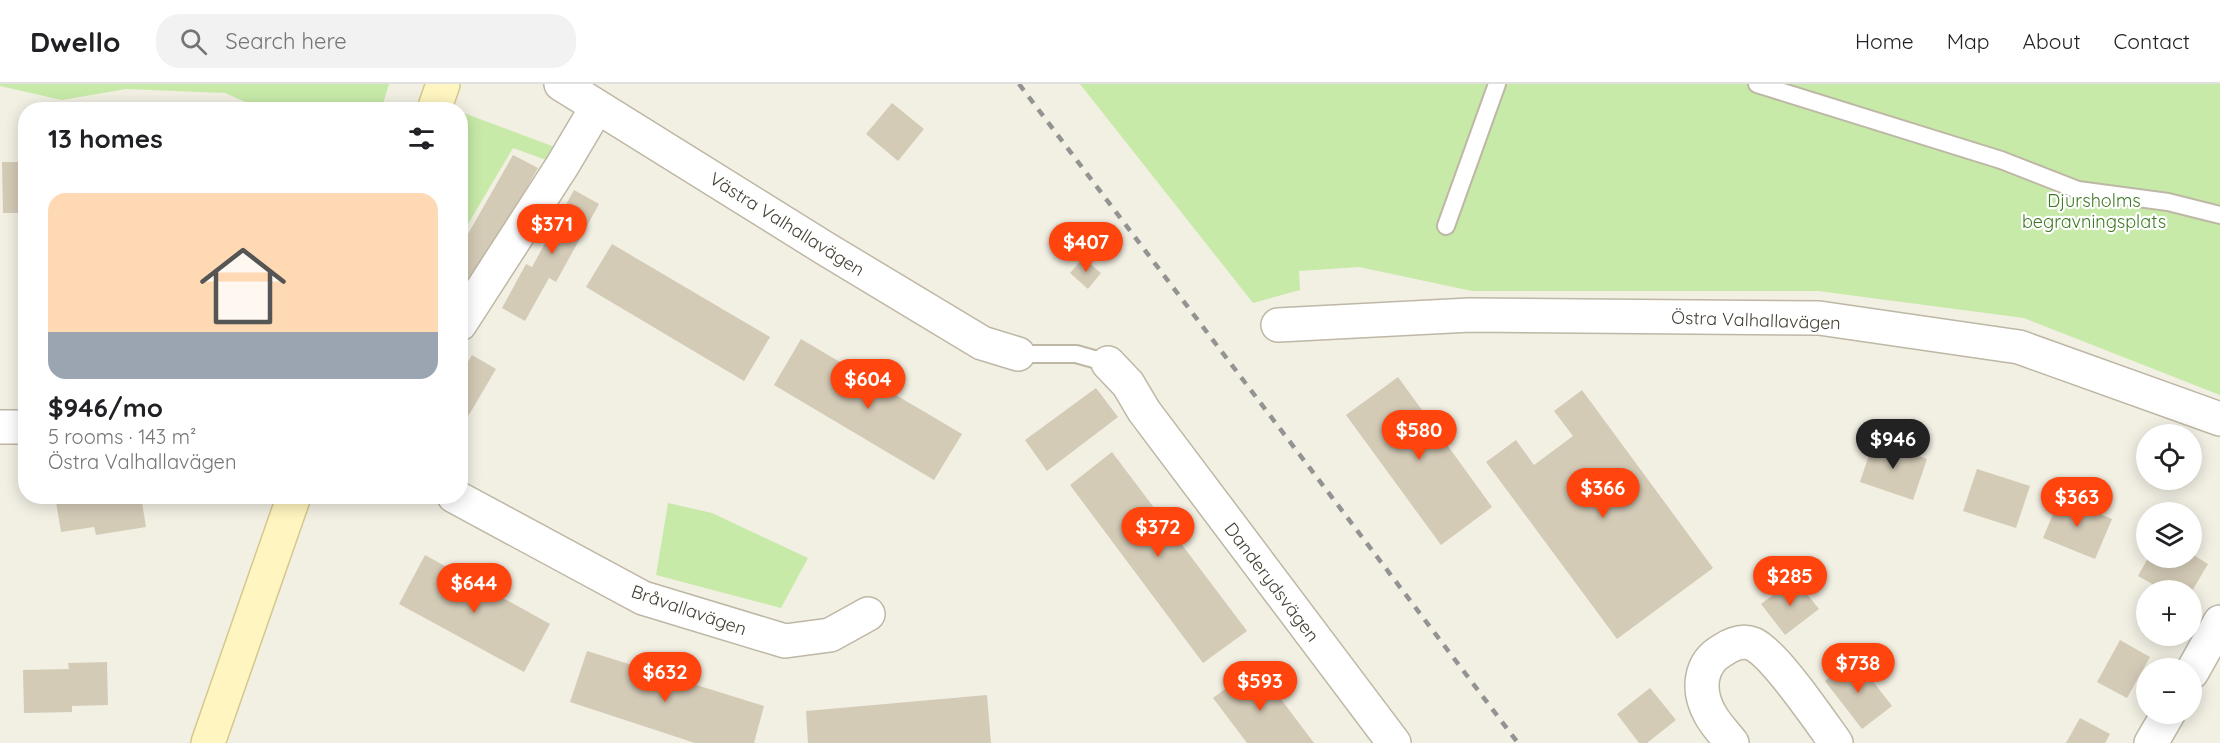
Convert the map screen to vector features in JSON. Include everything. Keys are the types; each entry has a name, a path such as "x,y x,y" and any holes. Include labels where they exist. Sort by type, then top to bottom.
{"street":[{"path":"437,102 443,84"},
{"name":"Västra Valhallavägen","path":"561,84 981,343 1018,354"},
{"path":"468,312 562,166 597,107"},
{"name":"Östra Valhallavägen","path":"1278,325 1470,315 1819,318 2019,347 2220,419"},
{"name":"Danderydsvägen","path":"1108,363 1128,384 1144,411 1394,743"},
{"path":"0,427 18,427"},
{"name":"Bråvallavägen","path":"468,503 643,597 785,641 830,635 868,614"},
{"path":"207,743 291,504"},
{"path":"2200,658 2220,622"},
{"path":"1732,743 1709,713 1701,679 1706,663 1721,650 1740,642 1762,649 1836,743"},
{"path":"2151,743 2162,724"}],"lane":[{"path":"1757,84 2001,160 2078,190 2168,202 2220,215"},
{"path":"1446,226 1493,85"},
{"path":"1018,354 1077,354 1108,363"}],"green space":[{"path":"0,84 389,84 383,102 245,102 225,93 126,89 62,100 0,86"},
{"name":"Djursholms begravningsplats","path":"1080,84 2220,84 2220,395 2024,318 1818,291 1472,291 1359,267 1299,271 1300,290 1253,303"},
{"path":"468,115 560,149 549,161 513,148 468,224"},
{"path":"668,503 712,513 808,558 781,608 656,575"}],"building":[{"path":"892,103 924,129 898,161 866,134"},
{"path":"513,155 538,168 471,286 468,284 468,234"},
{"path":"2,162 18,162 18,213 3,213"},
{"path":"574,190 599,204 556,282 549,278 525,321 502,308 526,264 532,267"},
{"path":"612,244 770,337 744,381 586,287"},
{"path":"1083,258 1101,273 1088,289 1070,273"},
{"path":"801,339 962,434 934,480 774,385"},
{"path":"472,355 496,369 468,416 468,362"},
{"path":"1398,377 1492,507 1441,545 1346,415"},
{"path":"1096,388 1118,417 1047,471 1025,440"},
{"path":"1582,390 1713,568 1617,639 1486,462 1516,440 1534,465 1573,436 1554,411"},
{"path":"1874,440 1927,459 1913,500 1860,482"},
{"path":"1112,452 1247,631 1203,663 1070,485"},
{"path":"1977,469 2030,486 2016,528 1963,511"},
{"path":"2060,497 2112,519 2095,559 2043,538"},
{"path":"56,504 142,504 146,527 96,535 94,527 61,532"},
{"path":"425,555 550,624 524,672 399,604"},
{"path":"2202,560 2208,564 2199,580 2145,580 2138,576 2142,568 2202,568"},
{"path":"1795,579 1819,609 1785,635 1761,604"},
{"path":"2120,640 2150,657 2136,658 2136,682 2127,698 2097,682"},
{"path":"587,651 764,706 754,743 695,743 570,702"},
{"path":"1855,658 1892,706 1862,729 1825,681"},
{"path":"107,662 108,705 72,706 72,712 24,713 23,670 69,669 68,663"},
{"path":"1256,666 1314,743 1247,743 1213,698"},
{"path":"1650,688 1676,720 1647,743 1639,743 1617,714"},
{"path":"987,695 991,743 808,743 806,711"},
{"path":"2080,718 2110,734 2105,743 2066,743"}],"railway":[{"path":"1019,84 1518,743"}]}
